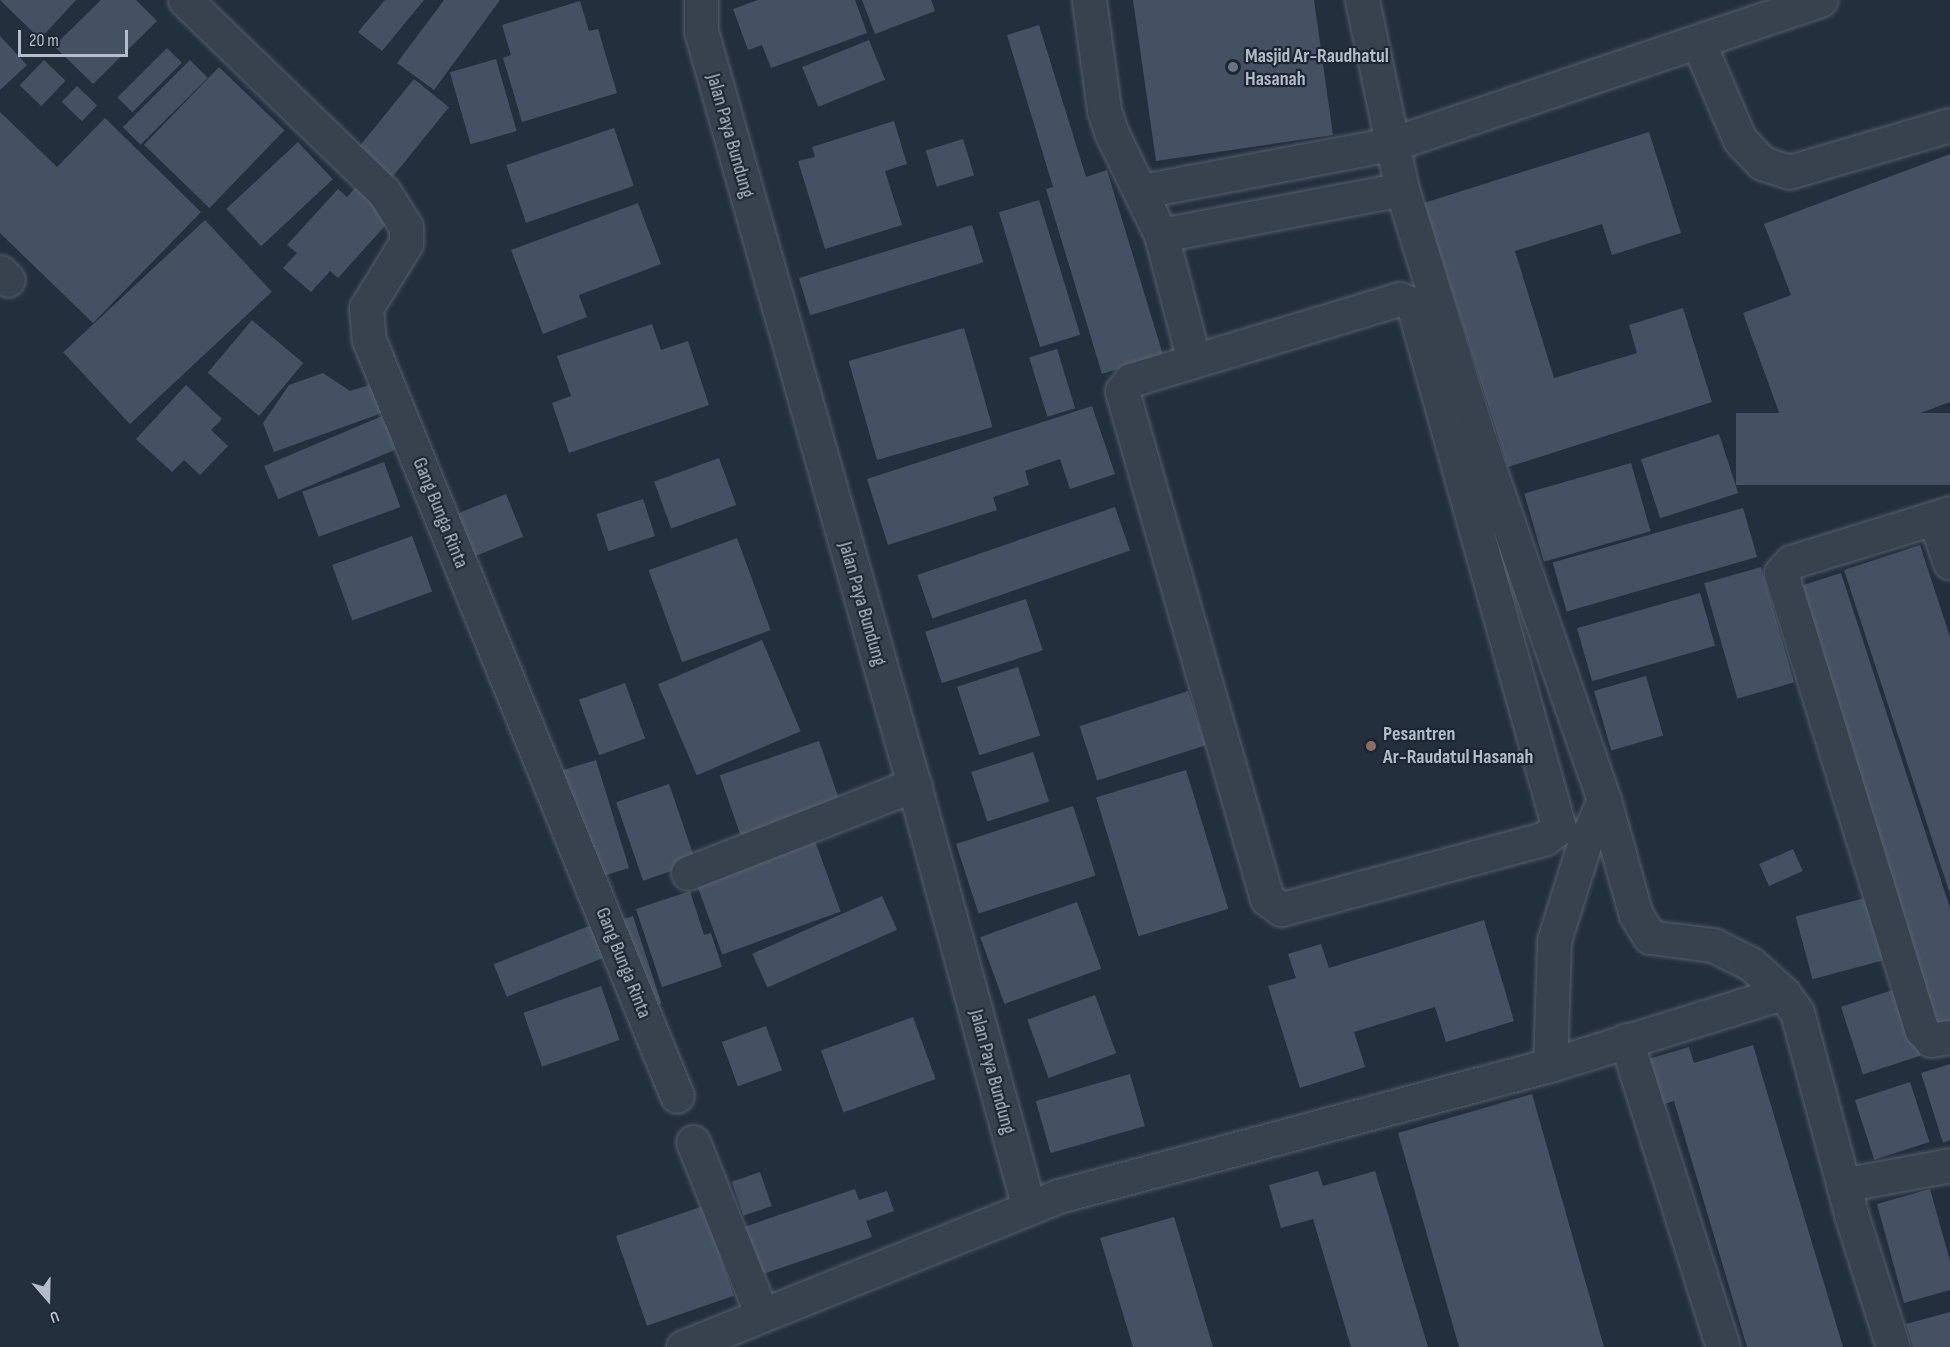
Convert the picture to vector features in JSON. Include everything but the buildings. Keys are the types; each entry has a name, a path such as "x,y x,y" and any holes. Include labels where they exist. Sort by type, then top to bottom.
{"street":[{"name":"Gang Bunga Rinta","path":"185,0 384,192 406,227 406,243 366,308 369,340 677,1095"},
{"name":"Jalan Paya Bundung","path":"701,0 701,32 914,785 1029,1208"},
{"path":"1089,0 1104,110 1112,134 1142,191 1161,234 1194,362"},
{"path":"1362,0 1395,143 1402,189 1480,442 1604,800 1636,915 1650,937 1713,945 1751,964 1783,993 1797,1012 1843,1185 1893,1347"},
{"path":"1142,191 1395,143 1699,44 1821,0"},
{"path":"1699,44 1740,140 1762,163 1789,172 1950,125"},
{"path":"1161,234 1402,189"},
{"path":"1399,299 1413,304 1559,828 1556,833 1281,909 1271,904 1123,401 1123,385 1131,380 1194,362 1399,299"},
{"path":"1950,563 1943,516 1791,562 1781,573 1922,1030 1931,1040 1950,1037"},
{"path":"688,873 914,785"},
{"path":"1550,1065 1554,941 1584,845 1604,800"},
{"path":"683,1347 761,1313 1029,1208 1550,1065 1783,993"},
{"path":"1626,1040 1723,1347"},
{"path":"693,1142 761,1313"},
{"path":"1843,1185 1950,1165"}],"place":[{"name":"Masjid Ar-Raudhatul Hasanah","path":"1233,67"},
{"name":"Pesantren Ar-Raudatul Hasanah","path":"1371,746"}]}
